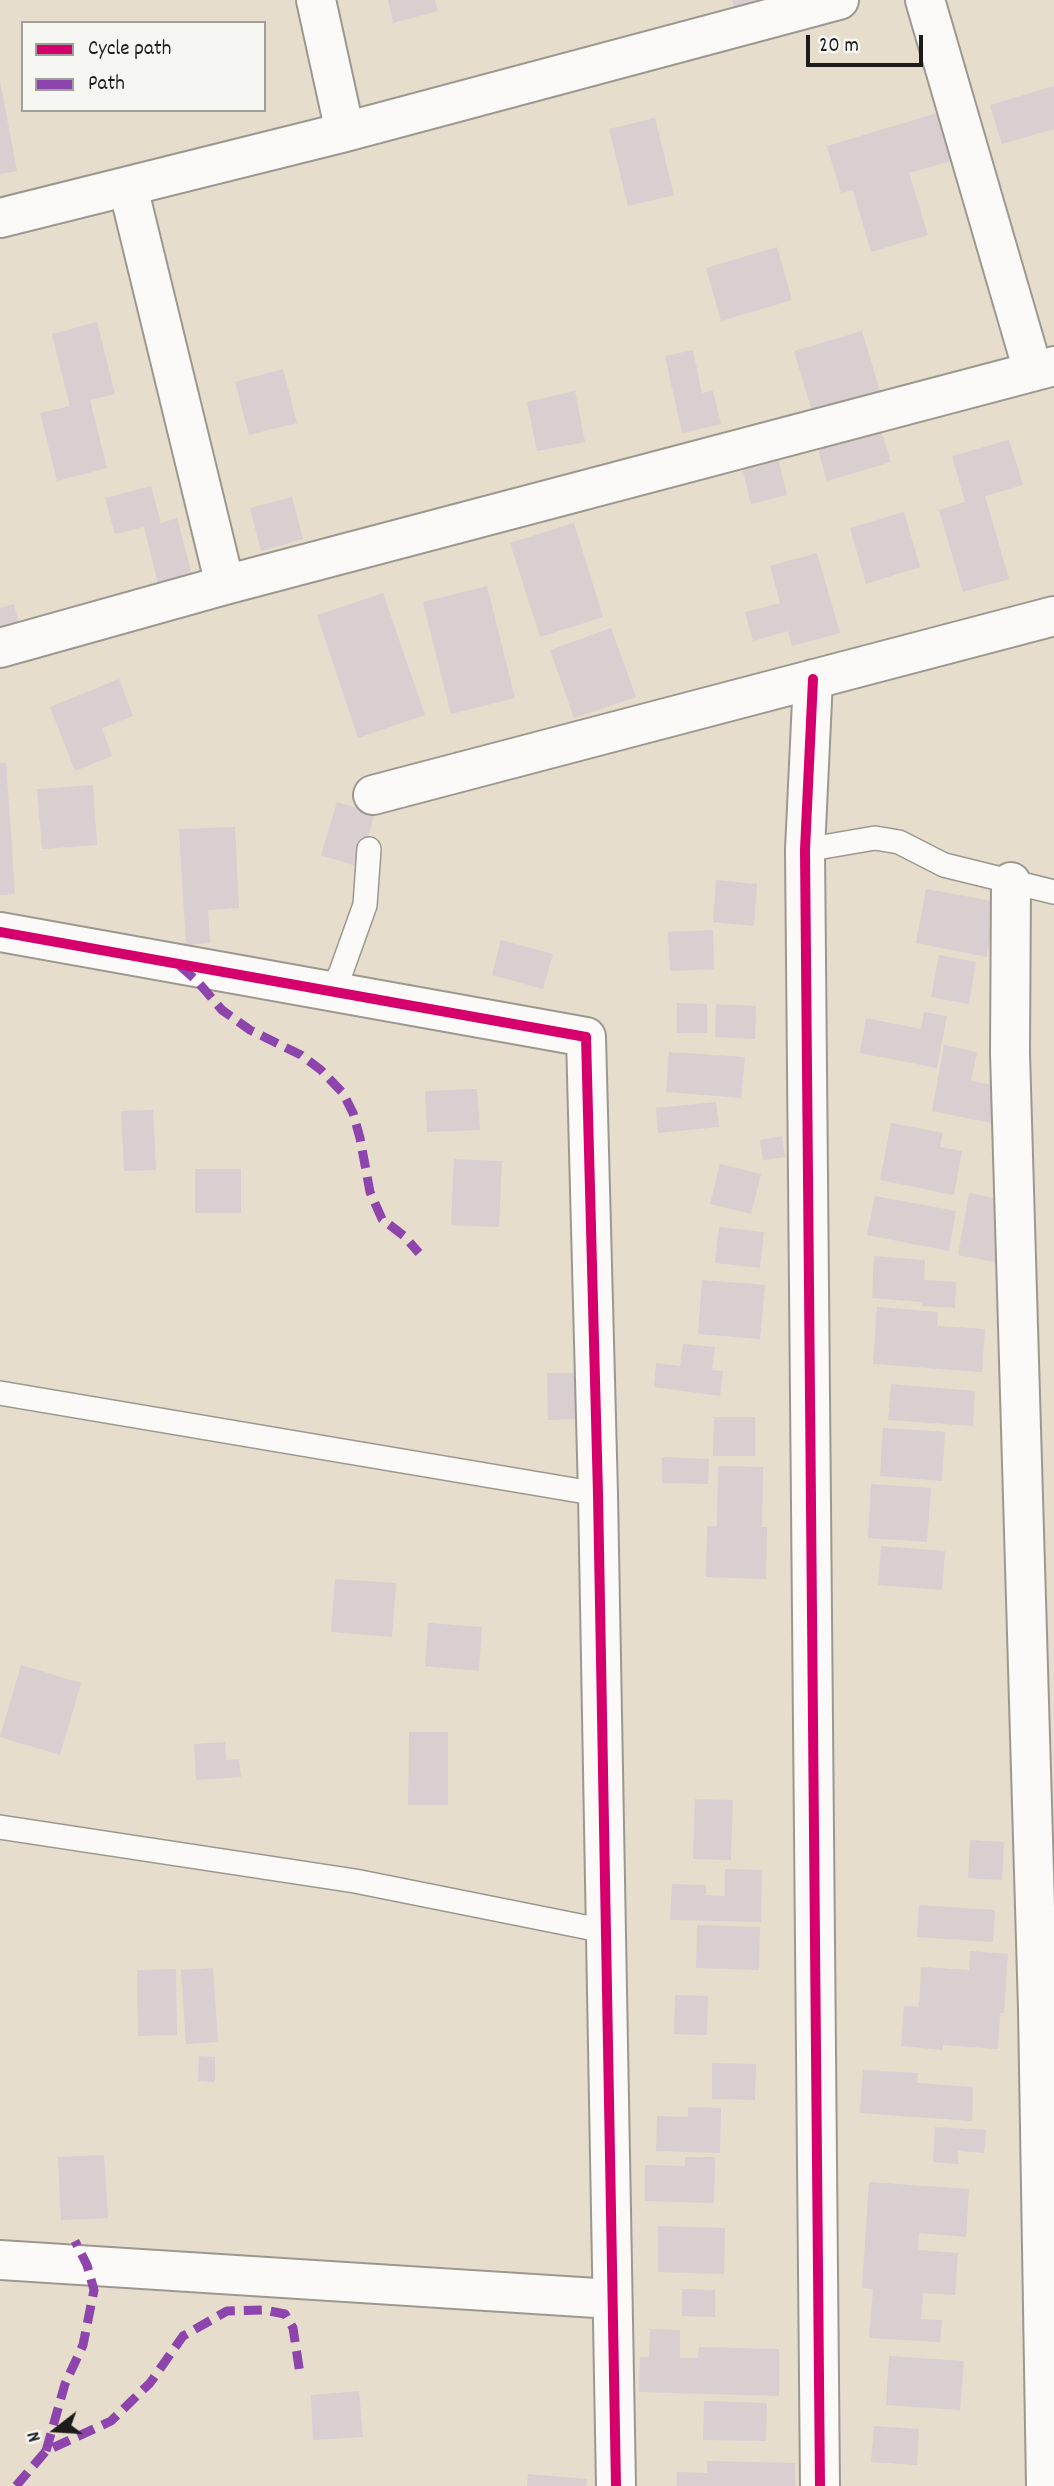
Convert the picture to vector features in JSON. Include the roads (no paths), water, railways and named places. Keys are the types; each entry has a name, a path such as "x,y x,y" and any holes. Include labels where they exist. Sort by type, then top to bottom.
{"street":[{"path":"316,0 345,132"},
{"path":"0,218 345,132 839,0"},
{"path":"0,648 225,585 1044,369 925,0"},
{"path":"128,187 225,585"},
{"path":"373,795 1054,616"},
{"path":"813,679 805,850 820,2486"},
{"path":"1011,882 1010,1053 1038,2009 1046,2486"},
{"path":"0,932 586,1037 598,1494 617,2486"},
{"path":"0,2260 612,2300"}],"lane":[{"path":"805,850 876,838 899,842 944,865 1054,892"},
{"path":"331,991 341,972 365,905 369,849"},
{"path":"0,1393 598,1494"},
{"path":"0,1827 355,1881 605,1931"}]}
